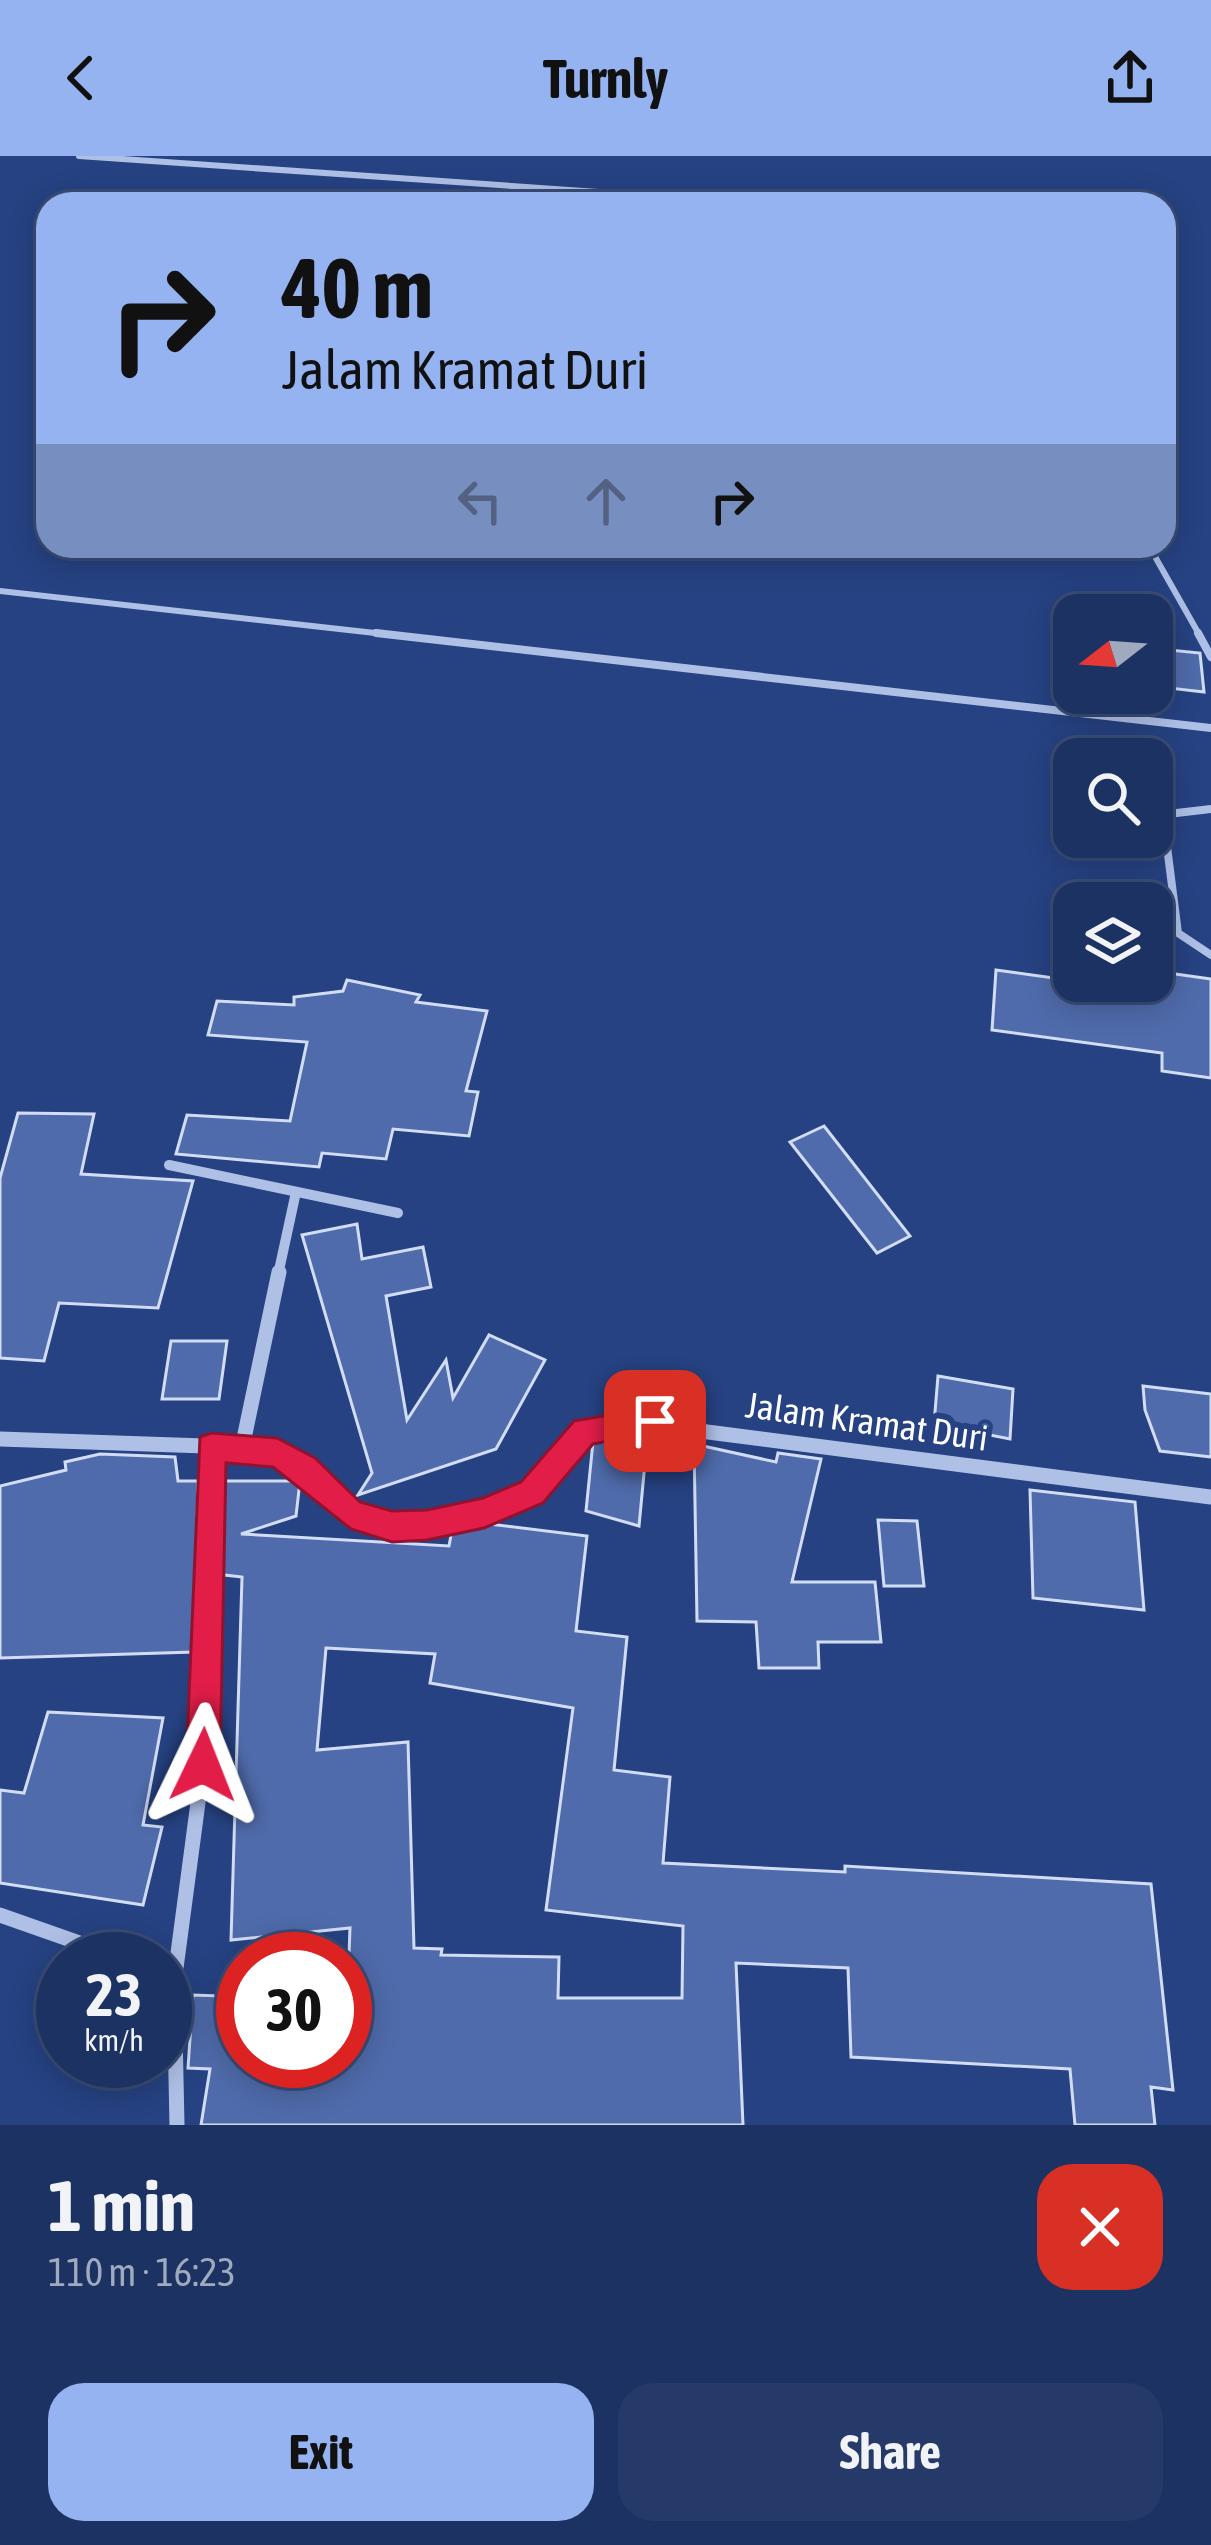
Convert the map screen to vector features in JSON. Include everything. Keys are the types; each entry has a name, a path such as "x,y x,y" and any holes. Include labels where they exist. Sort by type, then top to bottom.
{"street":[{"path":"169,1165 398,1213"},
{"path":"242,1448 296,1192"},
{"name":"Jalam Kramat Duri","path":"0,1439 242,1448 289,1459 351,1514 392,1527 427,1525 506,1505 532,1492 551,1474 584,1431 630,1422 1211,1497"},
{"path":"177,1932 203,1765 211,1447"},
{"path":"0,1915 48,1932"},
{"path":"175,2088 177,2125"}],"lane":[{"path":"79,156 599,192"},
{"path":"1156,558 1211,657"},
{"path":"0,591 1211,728"},
{"path":"1211,808 1168,814 1165,831 1178,933 1211,955"}],"building":[{"path":"1173,650 1200,653 1204,692 1173,688"},
{"path":"996,970 1053,978 1053,1002 1173,1002 1173,974 1211,979 1211,1078 1162,1071 1162,1053 992,1030"},
{"path":"347,980 420,995 416,1002 487,1011 466,1091 478,1092 469,1136 393,1129 386,1159 322,1153 319,1167 176,1154 187,1115 290,1121 307,1042 208,1035 217,1001 294,1005 294,997 343,991"},
{"path":"18,1113 94,1114 81,1174 193,1181 158,1308 59,1303 44,1361 0,1358 0,1178"},
{"path":"824,1126 910,1236 877,1253 790,1142"},
{"path":"357,1224 362,1259 423,1247 431,1287 386,1296 407,1420 446,1360 453,1398 489,1335 545,1360 496,1449 358,1495 372,1473 302,1235"},
{"path":"171,1341 227,1341 219,1399 162,1399"},
{"path":"938,1376 1013,1389 1010,1439 934,1424"},
{"path":"1143,1386 1211,1394 1211,1457 1160,1451 1145,1410"},
{"path":"593,1442 647,1442 639,1526 586,1511"},
{"path":"694,1444 776,1462 778,1453 821,1459 792,1582 875,1582 881,1642 818,1642 819,1668 759,1668 756,1622 697,1621"},
{"path":"100,1454 175,1457 178,1481 198,1481 194,1652 0,1658 0,1486 66,1470 65,1462"},
{"path":"222,1481 300,1481 296,1516 241,1534 449,1546 452,1530 489,1524 587,1536 576,1631 627,1637 614,1770 670,1777 663,1863 845,1872 845,1866 1151,1884 1173,2090 1151,2087 1155,2125 1075,2125 1070,2069 851,2057 848,1968 736,1963 743,2125 201,2125 210,2069 192,2068 193,1995 216,1996 216,2088 372,2088 372,1932 350,1932 350,1928 231,1932 242,1577 224,1575 219,1594","holes":["326,1648 435,1654 430,1683 573,1708 546,1910 683,1926 682,1998 558,1998 559,1957 441,1955 442,1949 414,1948 408,1742 317,1750"]},
{"path":"1030,1490 1135,1502 1144,1610 1033,1598"},
{"path":"878,1520 917,1521 924,1586 884,1586"},
{"path":"48,1712 163,1718 143,1825 162,1827 143,1905 0,1883 0,1790 24,1793"}],"route":[{"path":"203,1765 211,1447 277,1453 304,1469 351,1514 369,1522 392,1527 427,1525 484,1513 532,1492 584,1431 655,1421"}]}
